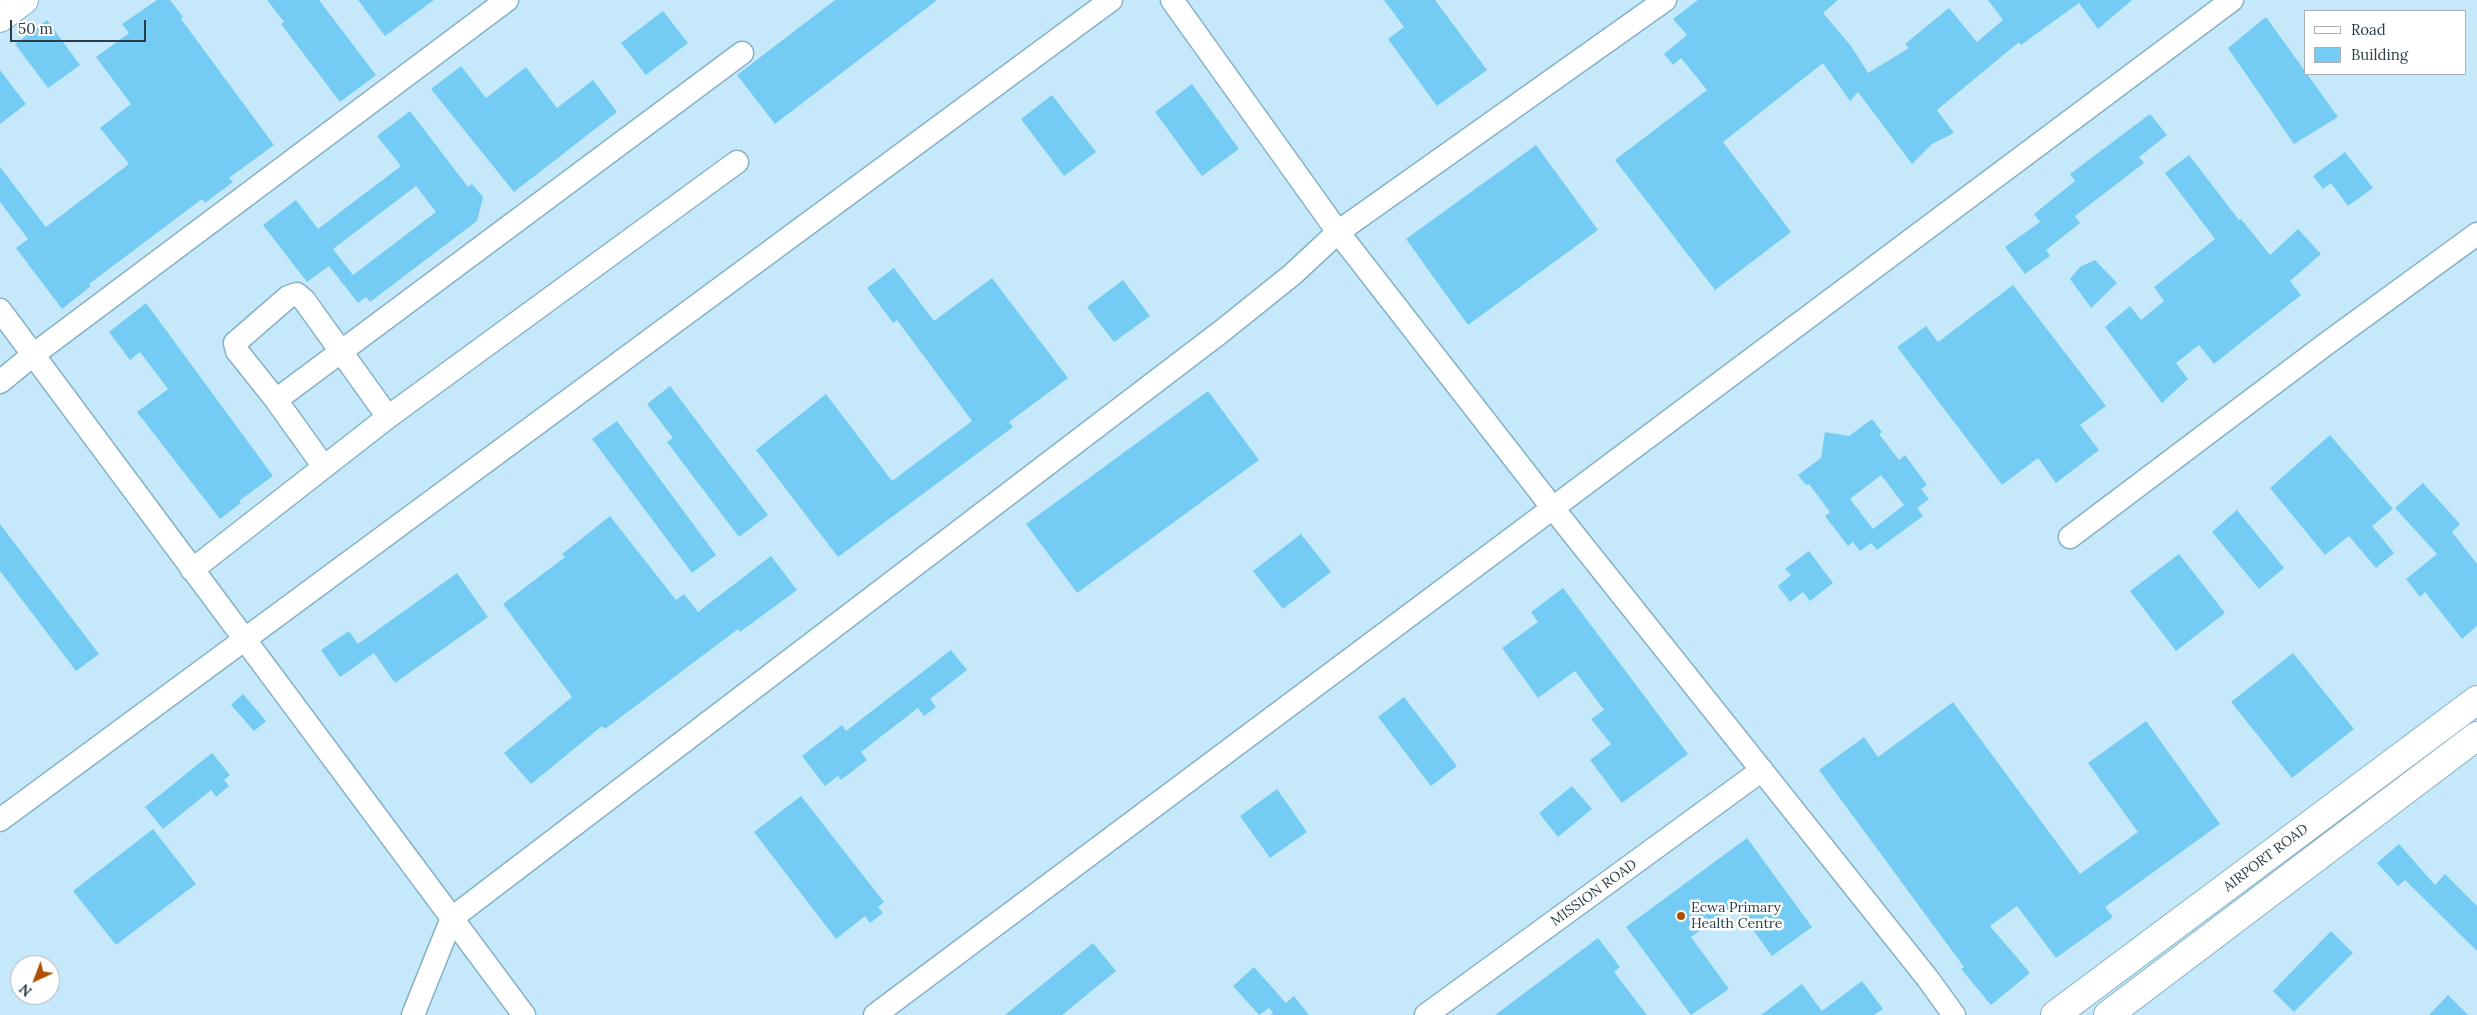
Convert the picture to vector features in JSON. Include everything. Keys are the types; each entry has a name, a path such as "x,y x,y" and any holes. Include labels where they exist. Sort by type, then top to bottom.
{"main road":[{"path":"0,18 24,0"},
{"name":"AIRPORT ROAD","path":"2055,1015 2477,700"},
{"path":"2108,1015 2477,736"}],"street":[{"path":"0,382 32,355 507,0"},
{"path":"0,820 1111,0"},
{"path":"1172,0 1338,232 1552,507 1928,979 1954,1015"},
{"path":"413,1015 452,918 1222,331 1293,274 1338,232 1665,0"},
{"path":"875,1015 2232,0"},
{"path":"276,400 742,53"},
{"path":"192,570 388,417 737,162"},
{"path":"2070,536 2326,344 2477,234"},
{"path":"324,467 238,351 235,343 288,297 297,294 304,300 388,417"},
{"path":"0,310 524,1015"},
{"name":"MISSION ROAD","path":"1426,1015 1762,770"}],"building":[{"path":"157,0 170,0 183,17 181,19 274,145 229,178 233,182 205,203 202,199 89,284 91,286 62,309 16,248 28,239 0,202 0,167 46,227 129,164 100,128 131,104 96,57 129,33 122,24"},
{"path":"267,0 319,0 376,75 340,102 281,24 284,22"},
{"path":"358,0 434,0 385,36"},
{"path":"835,0 937,0 775,124 737,75"},
{"path":"1384,0 1435,0 1487,70 1437,106 1388,39 1404,27"},
{"path":"1698,0 1838,0 1823,13 1851,46 1868,73 1909,48 1905,44 1949,8 1977,42 2003,20 1988,0 2132,0 2098,29 2079,3 2021,45 2019,42 1937,110 1954,133 1932,144 1912,164 1858,92 1850,101 1823,63 1723,142 1791,232 1715,290 1615,160 1707,90 1681,58 1673,65 1664,54 1687,35 1673,19"},
{"path":"663,11 688,43 646,75 621,43"},
{"path":"2266,17 2304,70 2304,75 2308,75 2338,117 2294,144 2228,48"},
{"path":"47,20 80,65 48,88 15,44"},
{"path":"461,66 486,98 526,67 557,108 593,80 617,112 514,192 431,89"},
{"path":"0,70 26,104 0,124"},
{"path":"1192,84 1239,149 1202,176 1155,112"},
{"path":"1052,95 1096,152 1064,176 1021,119"},
{"path":"410,111 468,187 472,184 483,197 477,221 370,302 366,297 358,303 329,266 307,282 263,225 296,200 318,229 401,166 377,136","holes":["416,186 436,212 353,275 333,249"]},
{"path":"2150,114 2167,135 2139,157 2144,163 2075,216 2080,223 2046,250 2050,256 2025,274 2005,247 2040,222 2034,214 2075,181 2070,174"},
{"path":"1536,145 1598,230 1468,325 1406,239"},
{"path":"2345,152 2373,188 2348,206 2331,183 2323,189 2313,176"},
{"path":"2189,155 2239,220 2241,219 2270,255 2298,229 2321,254 2290,281 2301,295 2214,364 2199,345 2176,363 2188,379 2162,403 2105,327 2130,306 2141,320 2164,301 2154,287 2215,239 2165,173"},
{"path":"2095,260 2117,283 2091,308 2070,279 2080,267"},
{"path":"894,268 934,321 992,278 1068,378 1009,422 1013,427 838,557 756,450 826,394 892,481 972,421 897,320 893,323 867,288"},
{"path":"1123,280 1150,316 1114,342 1087,307"},
{"path":"2013,285 2106,406 2080,425 2099,450 2056,483 2038,458 2002,485 1897,347 1926,326 1938,342"},
{"path":"146,303 273,476 239,501 241,503 220,519 137,412 168,389 140,352 130,360 109,332"},
{"path":"670,386 768,515 739,537 667,442 673,438 647,404"},
{"path":"1208,391 1259,460 1077,593 1026,524"},
{"path":"1872,419 1882,432 1879,434 1899,460 1905,455 1927,485 1921,489 1929,499 1917,508 1923,516 1877,550 1871,543 1860,551 1853,542 1848,546 1825,516 1830,512 1809,484 1806,485 1798,475 1821,458 1825,432 1849,436","holes":["1881,475 1904,505 1873,529 1850,499"]},
{"path":"617,421 716,555 692,573 592,439"},
{"path":"2330,435 2393,509 2372,526 2394,553 2376,568 2349,536 2325,555 2270,488"},
{"path":"2423,483 2460,524 2452,532 2477,564 2477,626 2462,639 2425,592 2420,597 2406,579 2437,554 2395,508"},
{"path":"2237,510 2284,568 2259,589 2212,532"},
{"path":"610,516 676,600 684,594 698,612 771,556 797,590 740,632 738,629 605,729 602,726 531,784 504,753 572,697 503,604 565,557 562,554"},
{"path":"0,524 99,654 76,671 0,571"},
{"path":"1301,534 1331,572 1283,609 1253,571"},
{"path":"1809,551 1833,583 1810,601 1803,592 1790,602 1778,586 1791,575 1785,569"},
{"path":"2179,554 2225,613 2176,651 2130,591"},
{"path":"457,573 488,617 395,683 374,653 340,677 321,650 349,631 358,644"},
{"path":"1563,588 1688,754 1622,803 1590,760 1611,744 1591,719 1604,710 1575,671 1538,698 1502,648 1538,622 1531,612"},
{"path":"951,650 967,670 930,699 936,707 924,716 918,708 861,752 867,760 841,780 838,776 825,786 802,756 842,725 846,731"},
{"path":"2293,653 2354,729 2292,778 2231,702"},
{"path":"243,694 266,721 254,731 231,705"},
{"path":"1404,697 1457,766 1431,786 1378,717"},
{"path":"1953,702 2080,874 2138,832 2088,763 2146,721 2220,824 2105,907 2113,917 2056,958 2017,906 1990,926 2030,973 1991,1005 1961,969 1964,967 1819,770 1864,737 1878,757"},
{"path":"212,753 230,775 224,780 229,786 216,797 211,790 163,829 145,807"},
{"path":"1572,786 1592,809 1558,837 1539,813"},
{"path":"1277,789 1307,832 1270,858 1240,816"},
{"path":"801,796 884,902 878,907 883,913 870,923 865,916 836,939 754,832"},
{"path":"153,829 196,884 116,945 73,891"},
{"name":"Ecwa Primary Health Centre","path":"1747,838 1812,927 1772,956 1735,905 1691,937 1729,989 1691,1015 1626,927"},
{"path":"2399,844 2435,885 2445,874 2477,906 2477,951 2405,880 2398,886 2377,863"},
{"path":"2331,931 2353,953 2294,1012 2273,991"},
{"path":"1598,938 1620,967 1614,972 1647,1015 1495,1015"},
{"path":"1093,943 1116,971 1062,1015 1005,1015"},
{"path":"1254,967 1286,1003 1294,996 1309,1015 1270,1015 1273,1013 1269,1008 1259,1015 1233,986"},
{"path":"1862,981 1883,1009 1874,1015 1761,1015 1802,984 1822,1011"},
{"path":"2448,995 2468,1015 2429,1015"}],"place":[{"name":"Ecwa Primary Health Centre","path":"1681,916"}]}
